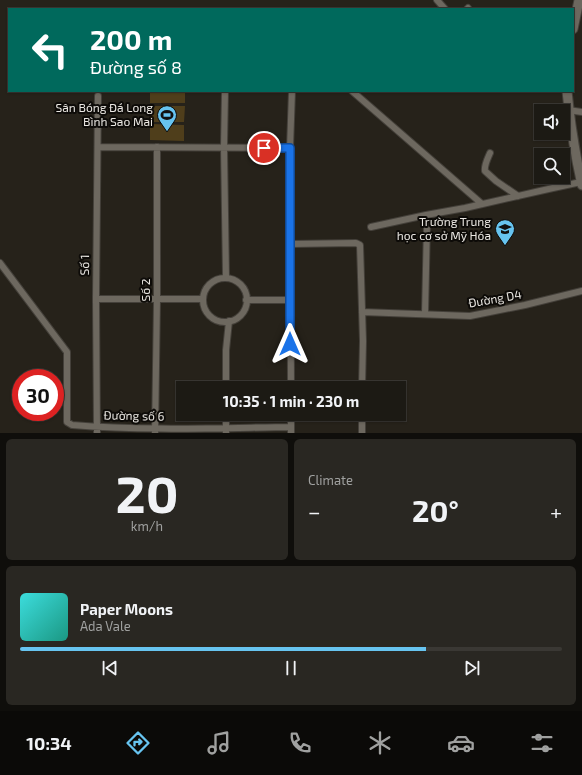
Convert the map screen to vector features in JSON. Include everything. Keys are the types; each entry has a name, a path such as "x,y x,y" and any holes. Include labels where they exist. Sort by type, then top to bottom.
{"main road":[{"path":"574,25 580,4"},
{"path":"567,92 568,104"},
{"path":"570,122 582,183"}],"street":[{"path":"437,0 444,8"},
{"path":"225,92 224,147 226,278"},
{"path":"291,381 290,148 292,92"},
{"path":"353,92 482,204"},
{"name":"Số 1","path":"97,430 96,299 98,96"},
{"path":"570,110 582,112"},
{"path":"98,147 290,148"},
{"name":"Số 2","path":"155,431 157,147"},
{"path":"490,153 485,165 485,171 518,196"},
{"path":"371,227 582,183"},
{"path":"425,314 427,224"},
{"path":"290,244 356,243 360,245 362,381"},
{"name":"Đường số 6","path":"0,263 67,352 67,422 72,425 97,430 291,430"},
{"path":"226,278 231,279 241,285 246,295 246,300 244,310 238,317 229,321 221,321 214,319 208,314 204,307 203,299 204,292 208,286 219,279 226,278"},
{"name":"Đường D4","path":"362,312 470,316 525,305 582,291"},
{"path":"96,299 203,299"},
{"path":"246,300 290,300"},
{"path":"226,381 226,350 229,321"},
{"path":"362,421 362,433"}],"shaded area":[{"path":"150,92 185,92 185,103 150,103"},
{"path":"150,106 185,106 184,122 150,122"},
{"name":"Sân Bóng Đá Long Bình Sao Mai","path":"150,124 184,125 184,141 150,140"}],"place":[{"name":"Sân Bóng Đá Long Bình Sao Mai","path":"167,132"},
{"name":"Trường Trung học cơ sở Mỹ Hóa","path":"505,246"}],"route":[{"path":"264,148 290,148 290,344"}]}
